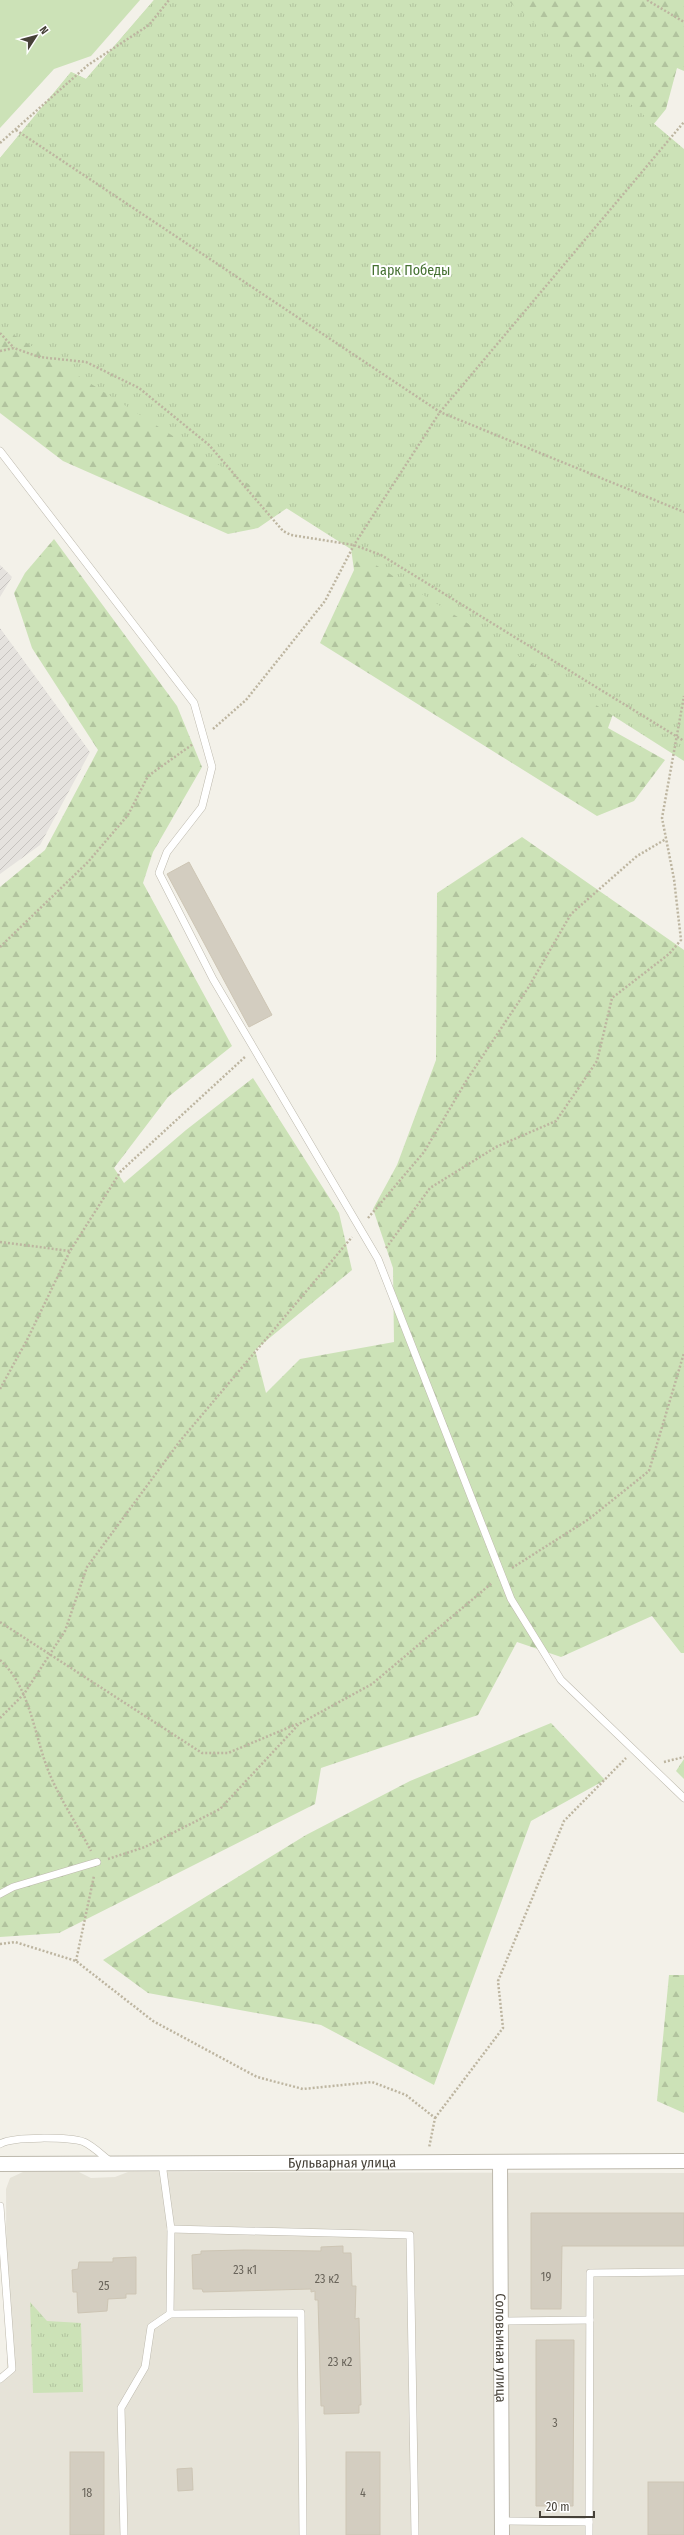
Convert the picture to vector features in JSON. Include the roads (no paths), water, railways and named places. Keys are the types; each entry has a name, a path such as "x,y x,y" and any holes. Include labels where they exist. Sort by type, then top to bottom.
{"street":[{"name":"Бульварная улица","path":"0,2164 112,2162 684,2161"},
{"name":"Соловьиная улица","path":"500,2162 502,2528"}],"lane":[{"path":"0,450 194,703 212,767 202,807 167,852 159,873 213,979 378,1259 511,1599 561,1680 684,1798"},
{"path":"0,1894 14,1887 98,1862"},
{"path":"0,2144 10,2139 74,2139 85,2142 112,2162"},
{"path":"162,2163 171,2229 170,2314"},
{"path":"0,2206 12,2369 0,2380"},
{"path":"171,2229 410,2235 415,2535"},
{"path":"588,2535 590,2273 684,2272"},
{"path":"124,2535 121,2408 145,2367 151,2327 170,2314 301,2312 303,2535"},
{"path":"501,2321 590,2320"},
{"path":"502,2528 589,2522"}],"park label":[{"name":"Парк Победы","path":"411,270"}]}
